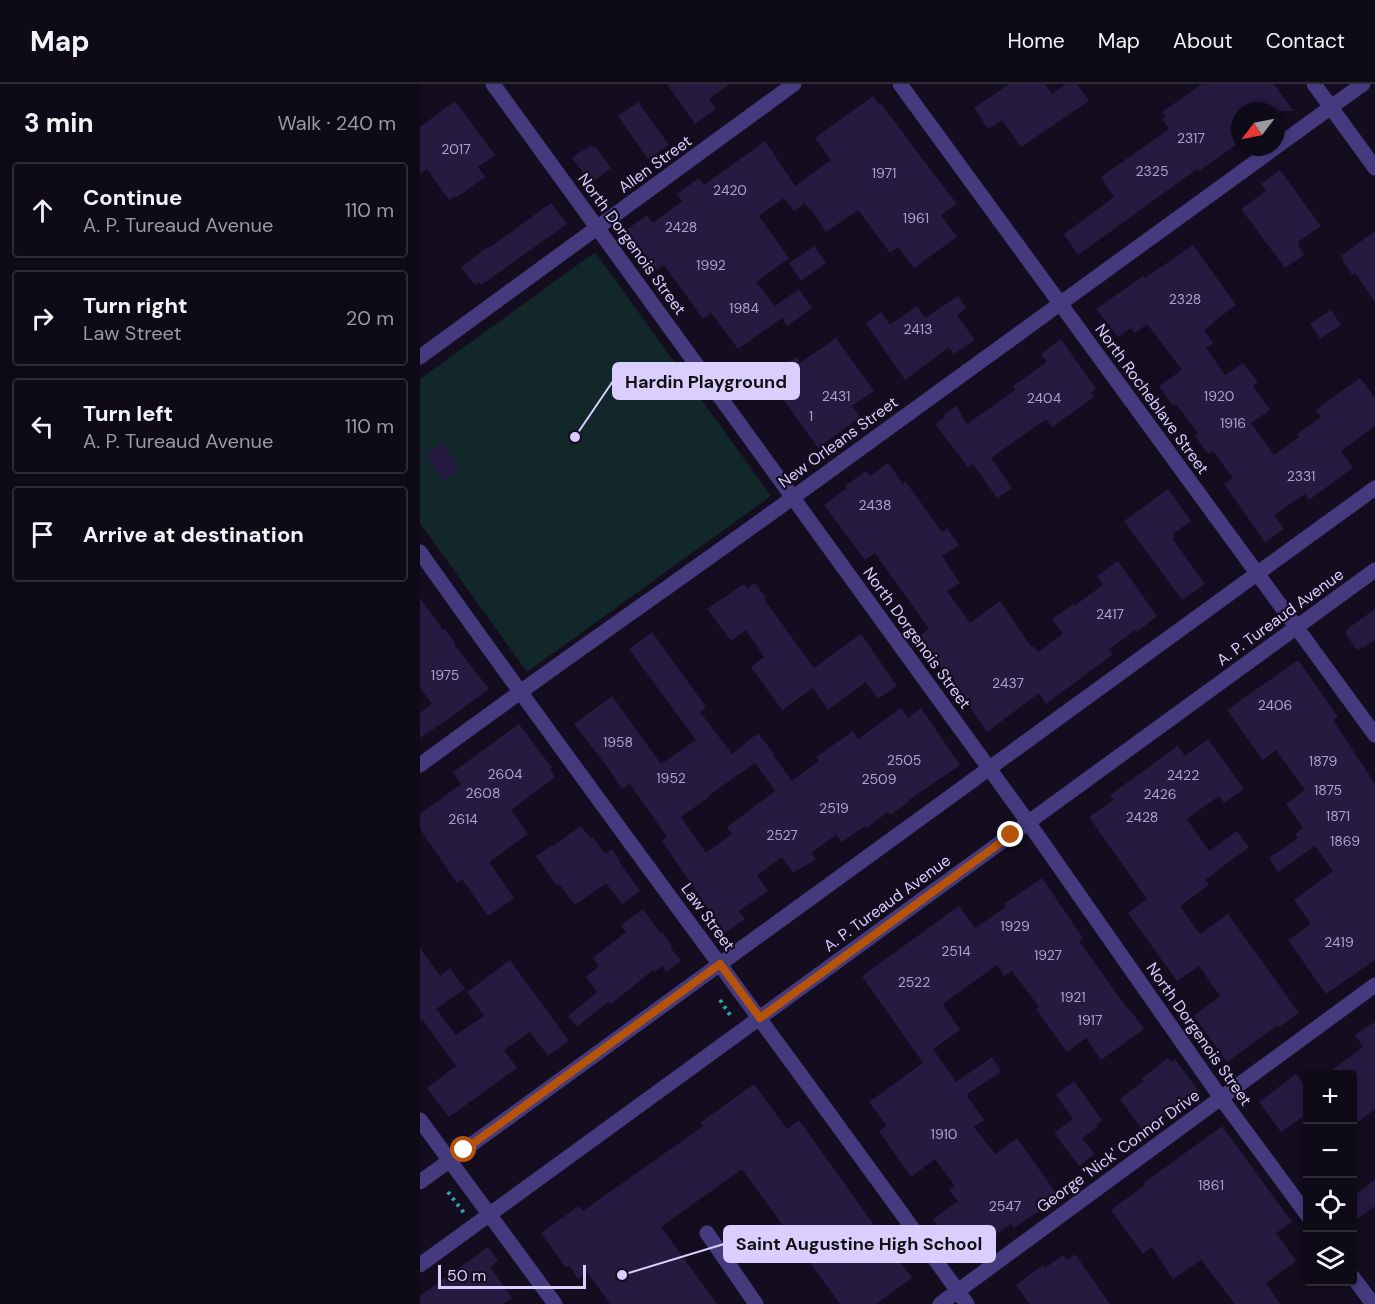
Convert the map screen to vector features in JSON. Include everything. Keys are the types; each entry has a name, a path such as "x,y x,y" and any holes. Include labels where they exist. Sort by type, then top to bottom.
{"street":[{"name":"North Dorgenois Street","path":"493,84 1028,822 1221,1098 1303,1209"},
{"name":"Allen Street","path":"420,357 794,84"},
{"name":"North Rocheblave Street","path":"900,84 1375,735"},
{"path":"1314,84 1375,168"},
{"name":"New Orleans Street","path":"1285,140 1363,84"},
{"name":"New Orleans Street","path":"420,765 1263,156"},
{"path":"420,1182 1375,488"},
{"name":"Law Street","path":"420,552 519,692 963,1298"},
{"name":"A. P. Tureaud Avenue","path":"420,1265 1375,570"},
{"name":"George 'Nick' Connor Drive","path":"940,1304 963,1298 1221,1098 1375,985"},
{"path":"420,1120 555,1304"},
{"path":"707,1233 756,1304"},
{"path":"1357,1282 1373,1304"}],"path":[{"path":"720,1000 732,1018"},
{"path":"448,1192 464,1213"}],"green space":[{"path":"595,252 771,496 527,672 420,523 420,379"}],"building":[{"path":"667,84 729,84 709,99 716,109 695,124"},
{"path":"1009,84 1045,84 1052,94 1066,84 1077,84 1089,101 1021,147 1002,120 988,129 974,108"},
{"path":"1202,84 1274,84 1293,111 1285,111 1285,102 1231,102 1231,148 1199,171 1197,169 1078,255 1064,234 1114,197 1101,177 1169,129 1162,119 1166,117 1162,112"},
{"path":"873,96 879,105 881,103 957,204 941,215 957,237 914,268 898,247 890,253 858,210 826,232 805,203 794,211 784,198 759,216 789,258 756,282 775,306 799,289 812,308 787,326 782,318 738,349 711,313 703,319 664,265 655,271 626,230 647,215 653,223 682,201 677,194 699,178 704,185 765,141 795,186 831,160 815,138"},
{"path":"455,101 495,155 478,167 485,177 449,200 427,169 420,174 420,127"},
{"path":"638,102 669,145 648,159 618,116"},
{"path":"591,145 594,149 596,147 611,168 591,183 572,158"},
{"path":"1280,170 1321,226 1298,242 1304,255 1285,268 1241,209 1266,191 1261,184"},
{"path":"551,203 567,224 481,285 479,282 475,285 461,267"},
{"path":"1375,231 1375,302 1355,273 1352,275 1341,256"},
{"path":"1193,245 1236,305 1204,330 1213,343 1206,348 1225,375 1243,363 1258,382 1253,386 1270,410 1251,423 1274,455 1299,437 1297,434 1321,417 1315,410 1360,378 1375,398 1375,426 1341,451 1353,468 1309,500 1305,494 1274,515 1284,529 1265,542 1224,484 1233,478 1213,451 1208,454 1195,436 1198,433 1176,404 1173,406 1159,386 1182,370 1147,324 1135,333 1131,328 1118,337 1096,309"},
{"path":"814,246 826,263 801,281 789,263"},
{"path":"958,296 966,308 957,315 975,340 954,354 949,347 905,380 866,323 881,312 890,325 917,306 925,318"},
{"path":"1331,310 1341,325 1320,339 1310,324"},
{"path":"836,338 874,391 852,406 860,417 818,448 768,378 796,357 800,363"},
{"path":"1061,339 1096,389 1091,393 1094,397 1052,427 1046,419 991,458 1012,488 997,498 973,464 968,467 935,424 956,406 967,424 1015,390 1013,386 1047,362 1041,354"},
{"path":"443,443 460,468 443,480 426,455"},
{"path":"888,463 903,484 906,482 942,532 947,528 959,545 942,556 960,583 947,591 970,623 1000,601 1032,648 1034,646 1038,652 1063,634 1052,619 1103,585 1097,576 1118,561 1157,616 1137,632 1135,630 1109,649 1113,654 1046,704 1039,693 987,732 919,636 929,629 875,553 865,560 824,505 866,471 870,476"},
{"path":"1168,489 1191,521 1173,534 1175,536 1172,538 1205,584 1182,600 1124,521"},
{"path":"755,583 814,668 861,634 897,686 878,699 866,682 828,710 813,688 782,710 751,667 764,657 746,630 731,641 707,609 744,584 747,589"},
{"path":"420,598 489,689 420,738 420,713 432,704 420,688"},
{"path":"1375,609 1375,640 1357,650 1345,633 1346,630"},
{"path":"652,632 706,707 700,712 732,754 758,733 792,781 819,761 816,757 853,731 858,739 901,708 908,718 921,708 960,765 890,815 888,812 842,842 836,835 811,853 816,859 793,873 782,857 757,875 768,891 739,911 745,919 725,933 662,841 667,837 630,784 622,789 574,724 612,696 661,764 696,740 629,649","holes":["755,763 775,791 727,827 732,834 706,853 681,817"]},
{"path":"1298,660 1338,717 1333,720 1375,784 1375,960 1326,994 1288,940 1311,924 1294,900 1333,871 1315,846 1278,872 1269,858 1298,838 1295,834 1303,828 1286,804 1305,790 1276,750 1263,760 1227,710"},
{"path":"519,724 552,768 550,769 555,777 511,810 528,834 489,862 514,898 488,916 462,879 457,883 420,829 420,814 461,784 453,772"},
{"path":"1208,739 1244,789 1224,803 1219,796 1187,819 1209,851 1237,831 1249,847 1205,880 1209,885 1180,906 1200,934 1228,914 1299,1013 1279,1027 1278,1025 1227,1062 1194,1016 1220,996 1199,966 1177,981 1128,913 1147,899 1089,817 1114,800 1110,795 1178,746 1185,756"},
{"path":"581,826 590,838 593,837 605,854 612,849 640,891 622,904 606,883 575,905 559,884 556,885 536,856"},
{"path":"1042,878 1083,938 1079,941 1144,1029 1101,1060 1086,1038 1067,1052 1036,1009 1039,1007 1012,971 1004,976 997,965 944,1003 943,1005 960,1030 933,1049 956,1082 992,1057 1001,1072 967,1094 984,1120 974,1127 995,1154 1017,1138 1059,1197 1014,1228 1011,1224 982,1244 986,1250 966,1264 933,1219 958,1201 949,1190 955,1186 935,1159 911,1177 879,1131 887,1126 869,1102 923,1063 862,976 959,906 975,928 1006,907 1004,904"},
{"path":"643,909 681,961 666,972 662,966 654,972 653,970 611,1004 609,1001 577,1027 568,1016 597,992 586,977 599,966 593,958 626,932 621,925"},
{"path":"420,948 440,976 450,968 465,989 436,1009 456,1035 484,1016 467,992 510,960 569,1041 548,1056 530,1032 504,1050 517,1068 449,1117 427,1088 456,1066 422,1019 420,1021"},
{"path":"1375,1021 1375,1109 1357,1123 1357,1070 1332,1070 1363,1047 1355,1035"},
{"path":"1168,1058 1171,1062 1175,1059 1200,1093 1144,1132 1120,1099 1144,1081 1141,1079"},
{"path":"1296,1074 1303,1083 1303,1117 1281,1132 1259,1102"},
{"path":"1074,1081 1102,1120 1096,1125 1098,1127 1082,1138 1095,1154 1079,1166 1054,1133 1073,1119 1056,1095"},
{"path":"754,1084 787,1129 799,1120 912,1278 876,1304 840,1304 742,1169 661,1227 717,1304 610,1304 587,1272 578,1279 569,1265 566,1268 541,1233 579,1206 583,1211 703,1126 700,1123"},
{"path":"1222,1126 1292,1222 1276,1233 1296,1261 1266,1283 1280,1304 1235,1304 1201,1260 1173,1279 1152,1247 1143,1254 1111,1210"},
{"path":"1375,1180 1375,1206 1357,1219 1357,1193"},
{"path":"488,1247 498,1261 490,1267 512,1298 504,1304 420,1304 420,1296"},
{"path":"1075,1254 1110,1304 1030,1304 1016,1285 1043,1265 1045,1268 1063,1255 1067,1260"}],"place":[{"name":"Hardin Playground","path":"575,437"},
{"name":"Saint Augustine High School","path":"622,1275"}],"route":[{"path":"464,1150 720,964 760,1018 1011,835"}]}
